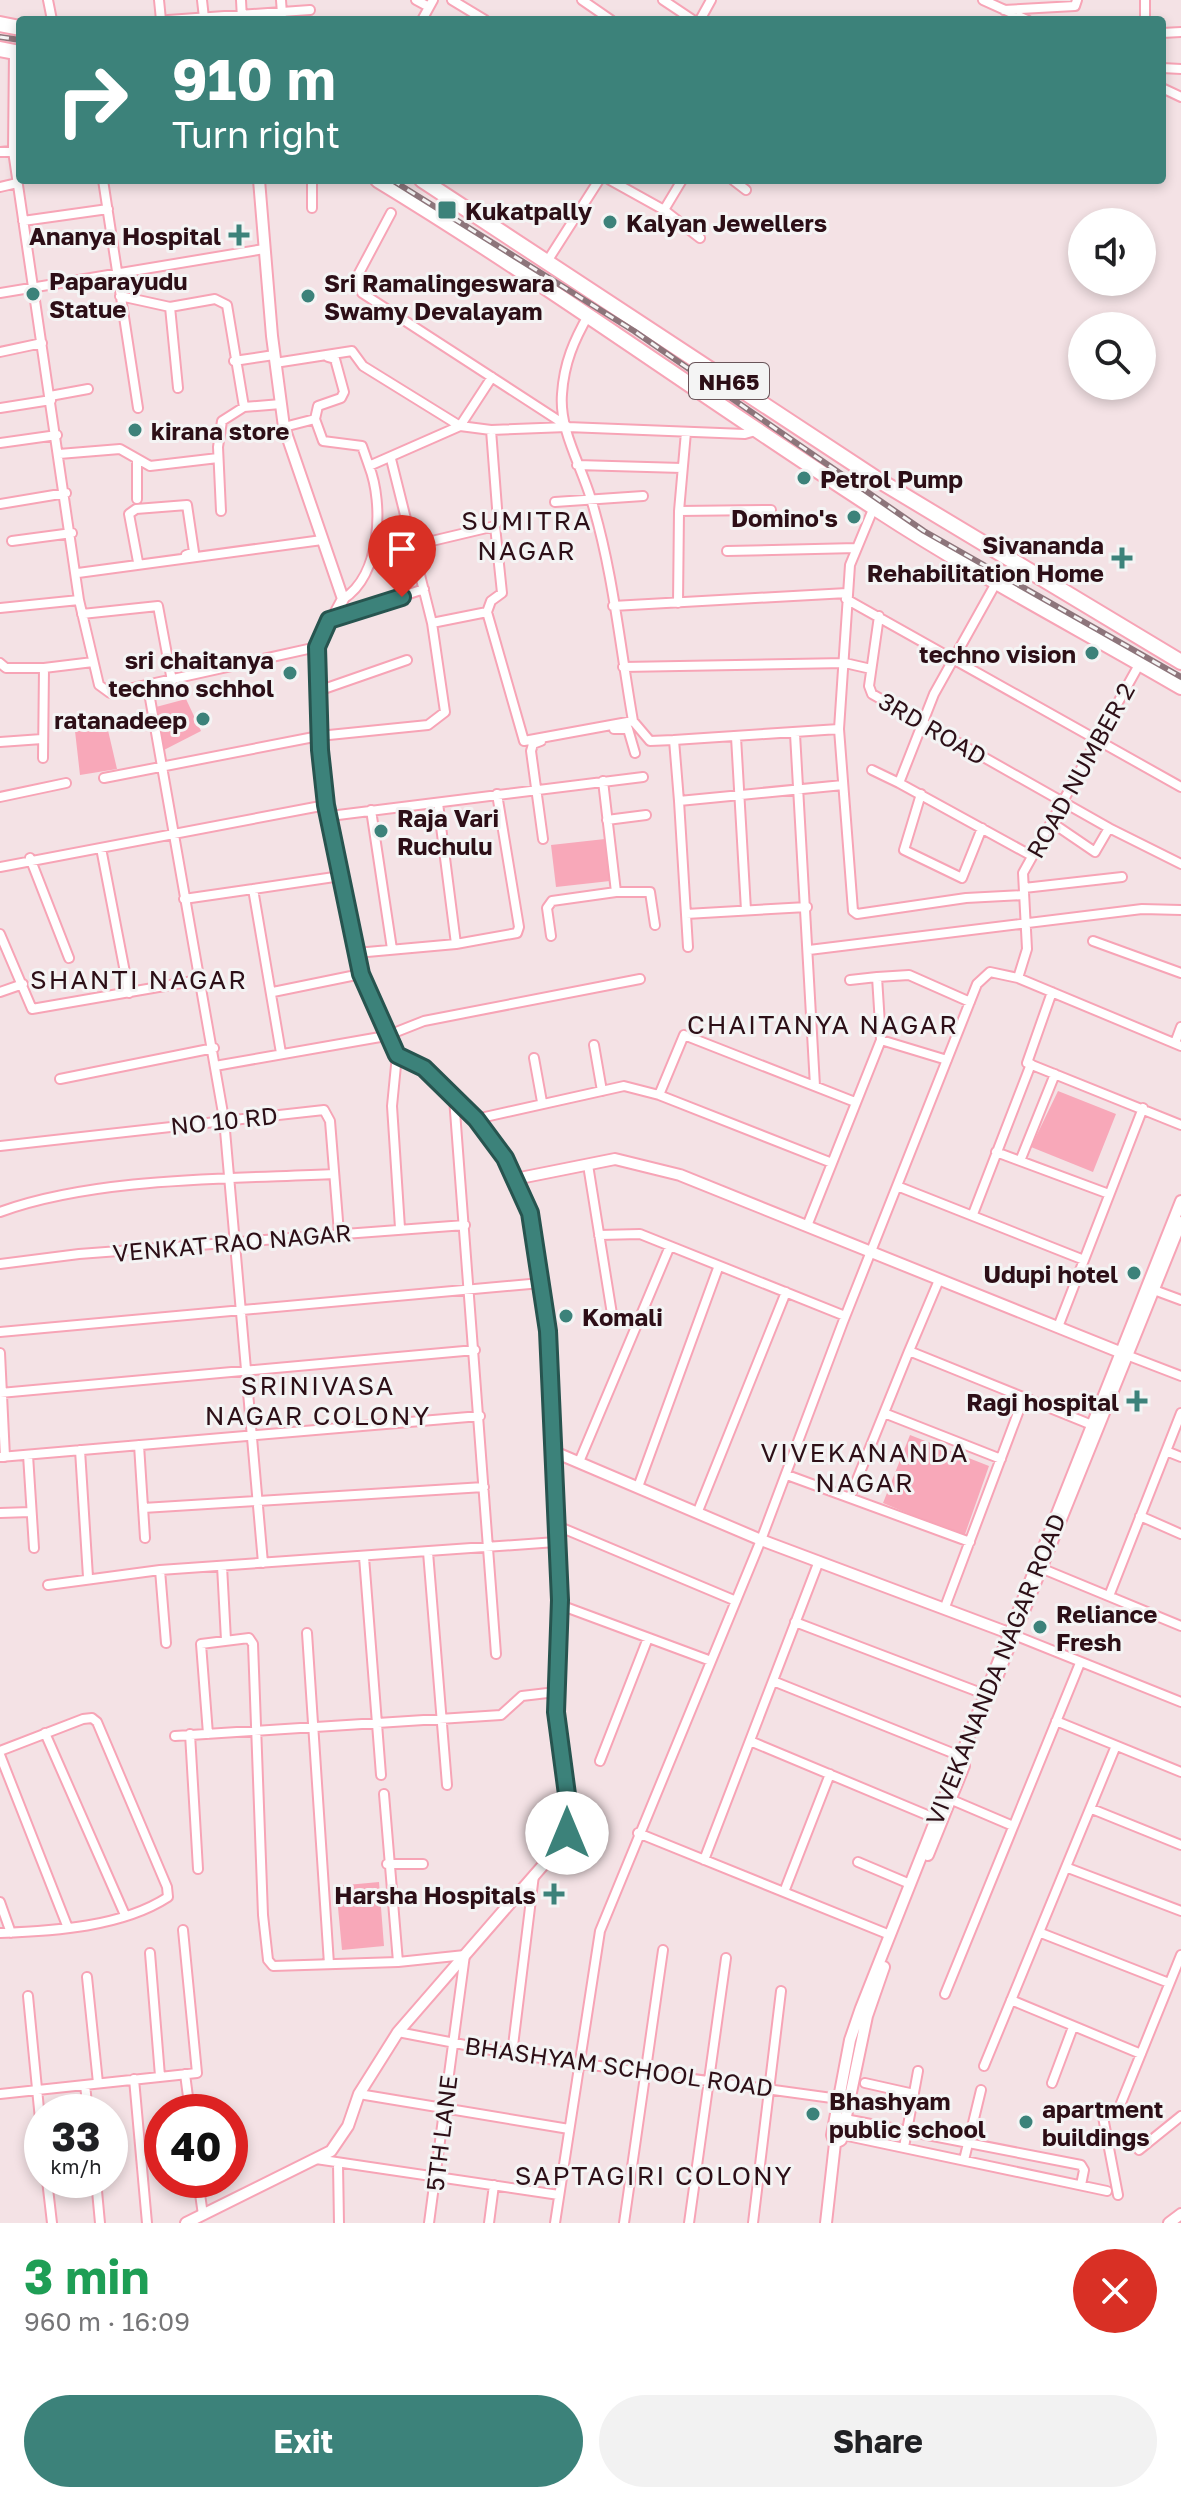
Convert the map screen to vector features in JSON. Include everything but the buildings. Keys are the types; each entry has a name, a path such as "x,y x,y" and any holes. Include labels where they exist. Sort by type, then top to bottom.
{"highway":[{"name":"NH65","path":"384,184 589,314 876,509 996,583 1181,687"},
{"name":"NH65","path":"428,184 894,489 1181,662"},
{"path":"876,509 894,489"}],"street":[{"path":"281,0 282,14"},
{"path":"416,0 431,3"},
{"path":"452,0 478,16"},
{"path":"582,0 605,16"},
{"path":"663,0 687,16"},
{"path":"983,0 1018,16"},
{"path":"1004,10 1075,6 1077,0"},
{"path":"262,16 310,10"},
{"path":"0,152 16,151 11,51"},
{"path":"17,184 78,573 79,600 93,662 104,691 148,687 317,647"},
{"path":"104,184 138,408"},
{"path":"259,184 284,427 343,599"},
{"path":"312,184 312,208"},
{"path":"548,260 596,184"},
{"path":"617,184 664,210 700,238"},
{"path":"664,210 680,184"},
{"path":"738,184 746,190"},
{"path":"23,221 108,209"},
{"path":"391,213 358,275 362,293 567,427"},
{"path":"0,293 264,249"},
{"path":"120,296 170,307 215,299 227,305 244,407"},
{"path":"170,307 178,388"},
{"path":"589,314 569,349 561,396 577,465 590,497 633,721 650,741 839,729"},
{"path":"0,352 42,343"},
{"path":"234,361 324,356 352,351 363,366 460,426 491,430 567,427 745,434 759,430"},
{"path":"186,2223 331,2151 359,2094 398,2032 534,1875 567,1833 570,1817 561,1771 556,1692 560,1605 548,1331 530,1213 505,1158 476,1119 424,1068 397,1055 386,1036 361,974 328,810 319,736 317,647 343,599 360,585 375,539 376,505 362,446 323,441 315,419 318,406 341,398 344,392 335,359 324,356"},
{"path":"369,466 391,459 460,426 492,377"},
{"path":"0,408 88,389"},
{"path":"221,511 218,458 222,421 244,407 281,404"},
{"path":"284,427 315,419"},
{"path":"491,430 499,516 495,526 502,593 491,601 487,612 524,741 633,721"},
{"path":"678,603 679,511 686,432"},
{"path":"0,443 57,435"},
{"path":"59,454 120,449 150,466 218,458"},
{"path":"104,778 319,736 428,725 445,712 432,623 415,545 391,459"},
{"path":"137,460 137,499"},
{"path":"577,465 682,468"},
{"path":"0,504 66,493"},
{"path":"555,502 590,497 643,496"},
{"path":"138,562 129,512 186,503 194,553 163,559"},
{"path":"876,509 850,565 846,596 845,663 839,729 854,914 1122,877"},
{"path":"679,511 771,510"},
{"path":"415,545 495,526"},
{"path":"12,541 72,533"},
{"path":"78,573 138,562 322,540"},
{"path":"727,551 857,548"},
{"path":"899,783 922,722 996,583"},
{"path":"329,620 424,589"},
{"path":"613,606 846,596 1181,787"},
{"path":"0,608 79,600"},
{"path":"82,614 158,606 172,681"},
{"path":"432,623 487,612"},
{"name":"3RD ROAD","path":"879,616 869,686 872,694 1109,828 1181,864"},
{"path":"318,691 407,660"},
{"path":"0,663 6,668 44,668 93,662"},
{"path":"623,667 845,663 871,669"},
{"name":"ROAD NUMBER 2","path":"1018,978 1027,949 1023,873 1140,663"},
{"path":"43,758 44,668"},
{"path":"148,687 184,899 214,1048 224,1119 263,1563"},
{"path":"543,839 531,751 538,741 623,728 631,734 635,753"},
{"path":"795,734 815,1086"},
{"path":"736,737 746,910"},
{"path":"0,742 42,739"},
{"path":"674,740 688,947"},
{"path":"872,770 1032,856"},
{"path":"0,867 30,858 328,810 371,810 438,803 643,777"},
{"path":"603,781 616,892"},
{"path":"0,797 66,783"},
{"path":"679,801 843,785"},
{"path":"356,953 513,936 519,927 497,794"},
{"path":"921,794 904,850 962,878 982,828"},
{"path":"438,803 456,944"},
{"path":"371,810 392,949"},
{"path":"607,820 646,815"},
{"path":"1051,822 1095,852 1109,828"},
{"path":"101,848 129,993"},
{"path":"30,858 69,958"},
{"path":"184,899 341,876"},
{"path":"253,889 281,1053"},
{"path":"551,936 547,908 552,901 616,892 650,892 655,925"},
{"path":"686,914 807,907"},
{"path":"809,950 1142,909 1181,910"},
{"path":"0,934 32,1009 199,980"},
{"path":"1093,941 1181,973"},
{"path":"555,2223 600,1931 787,1475 845,1316 981,977 990,972 1018,978 1178,1045 1181,1027"},
{"path":"273,992 361,974"},
{"path":"850,980 909,975 970,1002"},
{"path":"807,1226 881,1040 877,977"},
{"path":"215,1066 386,1036 424,1021 640,979"},
{"path":"0,992 23,984"},
{"path":"1052,992 1027,1063 1181,1125"},
{"path":"659,1095 684,1035 855,1102"},
{"path":"881,1040 947,1060"},
{"path":"594,1045 602,1091"},
{"path":"60,1079 214,1048"},
{"path":"397,1055 392,1106 400,1228"},
{"path":"534,1058 542,1102"},
{"path":"973,1214 1031,1064"},
{"path":"1020,1161 1055,1074"},
{"path":"476,1119 624,1086 659,1095 832,1163"},
{"path":"454,1098 496,1654"},
{"path":"1058,1327 1143,1108"},
{"name":"NO 10 RD","path":"0,1146 324,1110 330,1121 339,1233"},
{"path":"996,1152 1109,1194"},
{"path":"515,1179 622,1159 680,1175 1181,1376"},
{"path":"588,1165 612,1314"},
{"path":"0,1212 44,1198 108,1189 334,1174"},
{"path":"897,1186 1084,1260"},
{"name":"VIVEKANANDA NAGAR ROAD","path":"826,2223 836,2137 867,2016 940,1820 960,1756 984,1694 1043,1569 1181,1201"},
{"name":"VIVEKANANDA NAGAR ROAD","path":"840,2118 839,2099 850,2040 910,1884 952,1800 1011,1634 1092,1425 1154,1290 1181,1222"},
{"name":"VENKAT RAO NAGAR","path":"0,1264 339,1233 465,1225"},
{"path":"599,1235 640,1234 718,1268 845,1316"},
{"path":"579,1462 670,1246"},
{"path":"638,1487 718,1268"},
{"path":"850,1497 939,1280"},
{"path":"0,1332 541,1283"},
{"path":"1154,1290 1181,1300"},
{"path":"698,1511 786,1292"},
{"path":"2,1393 475,1350"},
{"path":"909,1351 1092,1425"},
{"path":"0,1353 3,1457 480,1416"},
{"path":"945,1607 1024,1397"},
{"path":"884,1413 1001,1459"},
{"path":"1109,1596 1181,1413"},
{"path":"139,1445 145,1538"},
{"path":"80,1450 88,1577"},
{"path":"552,1451 761,1540 945,1607 1181,1702"},
{"path":"1166,1451 1181,1457"},
{"path":"28,1455 34,1548"},
{"path":"787,1475 970,1542"},
{"path":"143,1508 484,1487"},
{"path":"0,1513 31,1512"},
{"path":"1140,1516 1181,1534"},
{"path":"555,1525 736,1601"},
{"path":"48,1585 88,1577 160,1570 556,1542"},
{"path":"428,1552 447,1785"},
{"path":"364,1557 380,1724 381,1775"},
{"path":"704,1860 819,1561"},
{"path":"222,1566 226,1640"},
{"path":"1043,1569 1181,1626"},
{"path":"160,1570 166,1643"},
{"path":"560,1605 711,1661"},
{"path":"795,1622 984,1694"},
{"path":"307,1633 329,1964"},
{"path":"208,1734 201,1644 249,1638 252,1642 256,1730 258,1847 268,1960 282,1968 465,1955"},
{"path":"600,1761 648,1638"},
{"path":"945,1994 1080,1663"},
{"path":"773,1681 960,1756"},
{"path":"175,1736 501,1715 522,1696 556,1692"},
{"path":"0,1933 68,1928 125,1915 168,1897 167,1887 103,1734 92,1718 45,1733 0,1753 68,1928"},
{"path":"1056,1721 1115,1748 1181,1772"},
{"path":"45,1733 125,1915"},
{"path":"190,1734 198,1869"},
{"path":"750,1741 940,1820"},
{"path":"984,2066 1115,1748"},
{"path":"784,1892 830,1774"},
{"path":"384,1794 387,1864 398,1962"},
{"path":"952,1800 1013,1826"},
{"path":"1092,1809 1181,1845"},
{"path":"638,1833 890,1935"},
{"path":"858,1862 910,1884"},
{"path":"387,1864 423,1864"},
{"path":"1068,1868 1181,1911"},
{"path":"512,2054 534,1875"},
{"path":"0,1902 11,1933"},
{"path":"183,1930 197,2073"},
{"path":"1041,1933 1169,1983"},
{"path":"624,2223 663,1950"},
{"path":"150,1953 160,2076"},
{"name":"5TH LANE","path":"429,2223 465,1955"},
{"path":"1118,2195 1103,2117 1119,2108 1181,1955"},
{"path":"689,2223 726,1958"},
{"path":"87,1977 98,2083"},
{"path":"753,2223 781,1991"},
{"path":"28,1996 36,2094"},
{"path":"1011,2000 1141,2054"},
{"path":"1052,2083 1073,2027"},
{"name":"BHASHYAM SCHOOL ROAD","path":"398,2032 512,2054 769,2086 839,2099"},
{"path":"904,2147 918,2071"},
{"path":"0,2094 207,2072"},
{"path":"185,2074 188,2094"},
{"path":"134,2079 147,2223"},
{"path":"865,2083 914,2094"},
{"path":"85,2085 86,2094"},
{"path":"964,2160 981,2090"},
{"path":"359,2094 569,2129"},
{"path":"1139,2150 1181,2116"},
{"path":"840,2118 1081,2165 1084,2170 1081,2185"},
{"path":"836,2137 904,2147 1107,2191"},
{"path":"316,2159 559,2195"},
{"path":"338,2164 339,2223"},
{"path":"489,2223 494,2185"},
{"path":"49,2198 52,2223"},
{"path":"98,2198 100,2223"},
{"path":"201,2198 203,2215"}],"shaded area":[{"path":"186,699 201,731 162,751 156,707"},
{"path":"107,726 117,769 80,775 75,731"},
{"path":"605,839 610,881 556,887 551,845"},
{"path":"1058,1091 1116,1114 1093,1172 1031,1147"},
{"path":"910,1435 989,1466 964,1537 883,1503"},
{"path":"379,1882 384,1946 342,1950 336,1886"}],"railway":[{"path":"0,37 16,39"},
{"path":"398,184 634,331 924,531 1181,677"}],"place":[{"name":"Kukatpally","path":"447,210"},
{"name":"Kalyan Jewellers","path":"610,222"},
{"name":"Ananya Hospital","path":"239,235"},
{"name":"Paparayudu Statue","path":"33,294"},
{"name":"Sri Ramalingeswara Swamy Devalayam","path":"308,296"},
{"name":"kirana store","path":"135,430"},
{"name":"Petrol Pump","path":"804,478"},
{"name":"Domino's","path":"854,517"},
{"name":"Sivananda Rehabilitation Home","path":"1122,558"},
{"name":"techno vision","path":"1092,653"},
{"name":"sri chaitanya techno schhol","path":"290,673"},
{"name":"ratanadeep","path":"203,719"},
{"name":"Raja Vari Ruchulu","path":"381,831"},
{"name":"Udupi hotel","path":"1134,1273"},
{"name":"Komali","path":"566,1316"},
{"name":"Ragi hospital","path":"1137,1401"},
{"name":"Reliance Fresh","path":"1040,1627"},
{"name":"Harsha Hospitals","path":"554,1894"},
{"name":"Bhashyam public school","path":"813,2114"},
{"name":"apartment buildings","path":"1026,2122"}],"district":[{"name":"SUMITRA NAGAR","path":"527,535"},
{"name":"SHANTI NAGAR","path":"139,979"},
{"name":"CHAITANYA NAGAR","path":"823,1024"},
{"name":"SRINIVASA NAGAR COLONY","path":"318,1400"},
{"name":"VIVEKANANDA NAGAR","path":"865,1467"},
{"name":"SAPTAGIRI COLONY","path":"654,2175"}],"route":[{"path":"402,597 329,620 317,647 319,736 326,805 361,974 386,1036 397,1055 424,1068 476,1119 505,1158 530,1213 548,1331 560,1600 556,1712 561,1771 569,1805 567,1833"}]}
